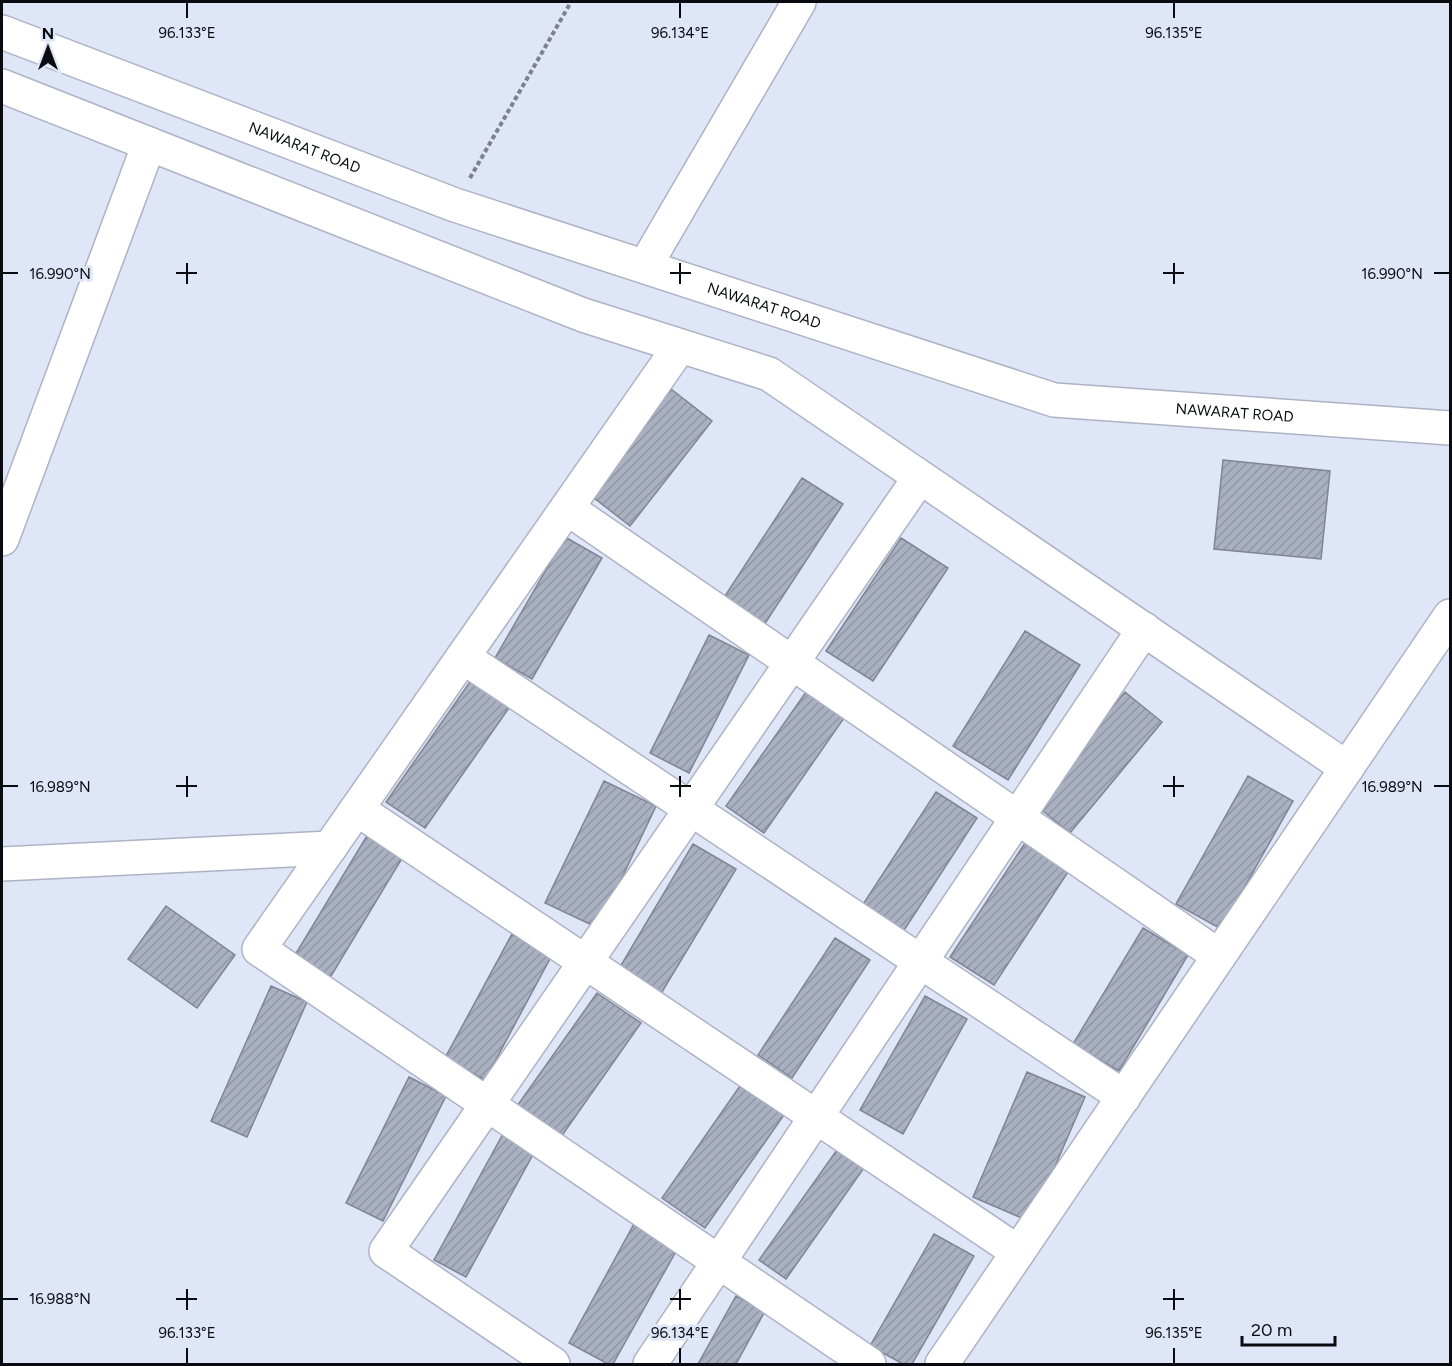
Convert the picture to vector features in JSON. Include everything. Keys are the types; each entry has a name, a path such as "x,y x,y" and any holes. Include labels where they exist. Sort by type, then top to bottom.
{"street":[{"path":"645,266 798,2"},
{"name":"NAWARAT ROAD","path":"2,32 454,205 1054,400 1450,428"},
{"path":"2,86 583,315 770,374 1347,768"},
{"path":"2,539 149,144"},
{"path":"680,346 259,949 869,1365"},
{"path":"553,1365 386,1251 920,477"},
{"path":"567,508 1219,956"},
{"path":"942,1365 1450,616"},
{"path":"650,1365 1144,629"},
{"path":"464,657 1124,1097"},
{"path":"357,809 1018,1252"},
{"path":"2,864 330,848"}],"path":[{"path":"454,205 571,2"}],"building":[{"path":"671,389 712,421 630,526 589,494"},
{"path":"1223,460 1330,471 1321,559 1214,549"},
{"path":"802,478 843,504 764,625 723,599"},
{"path":"565,537 602,558 532,679 495,658"},
{"path":"901,538 948,568 873,681 826,651"},
{"path":"1025,631 1080,665 1008,780 953,746"},
{"path":"709,635 749,655 689,773 650,753"},
{"path":"472,679 511,705 425,828 386,802"},
{"path":"806,692 844,718 764,833 726,806"},
{"path":"1125,692 1162,722 1070,833 1033,803"},
{"path":"1248,776 1293,801 1221,929 1176,904"},
{"path":"604,781 656,806 598,928 545,903"},
{"path":"936,792 977,818 901,935 860,909"},
{"path":"368,834 404,855 328,981 292,960"},
{"path":"1025,843 1068,872 994,985 950,957"},
{"path":"693,844 736,869 659,997 617,972"},
{"path":"166,906 235,955 197,1008 128,959"},
{"path":"1143,928 1188,955 1119,1071 1073,1044"},
{"path":"512,934 552,955 485,1080 445,1058"},
{"path":"835,938 870,960 792,1078 758,1055"},
{"path":"271,986 307,1002 247,1137 211,1121"},
{"path":"597,993 641,1023 561,1137 517,1106"},
{"path":"925,996 967,1019 903,1134 860,1110"},
{"path":"1027,1072 1085,1097 1031,1222 973,1197"},
{"path":"409,1077 446,1096 383,1221 346,1203"},
{"path":"742,1083 786,1112 705,1228 662,1198"},
{"path":"504,1132 536,1149 466,1277 434,1260"},
{"path":"839,1147 866,1165 786,1279 759,1260"},
{"path":"635,1222 679,1246 613,1364 608,1364 569,1343"},
{"path":"934,1234 974,1256 912,1364 903,1364 870,1346"},
{"path":"736,1296 765,1311 736,1364 698,1364"}]}
